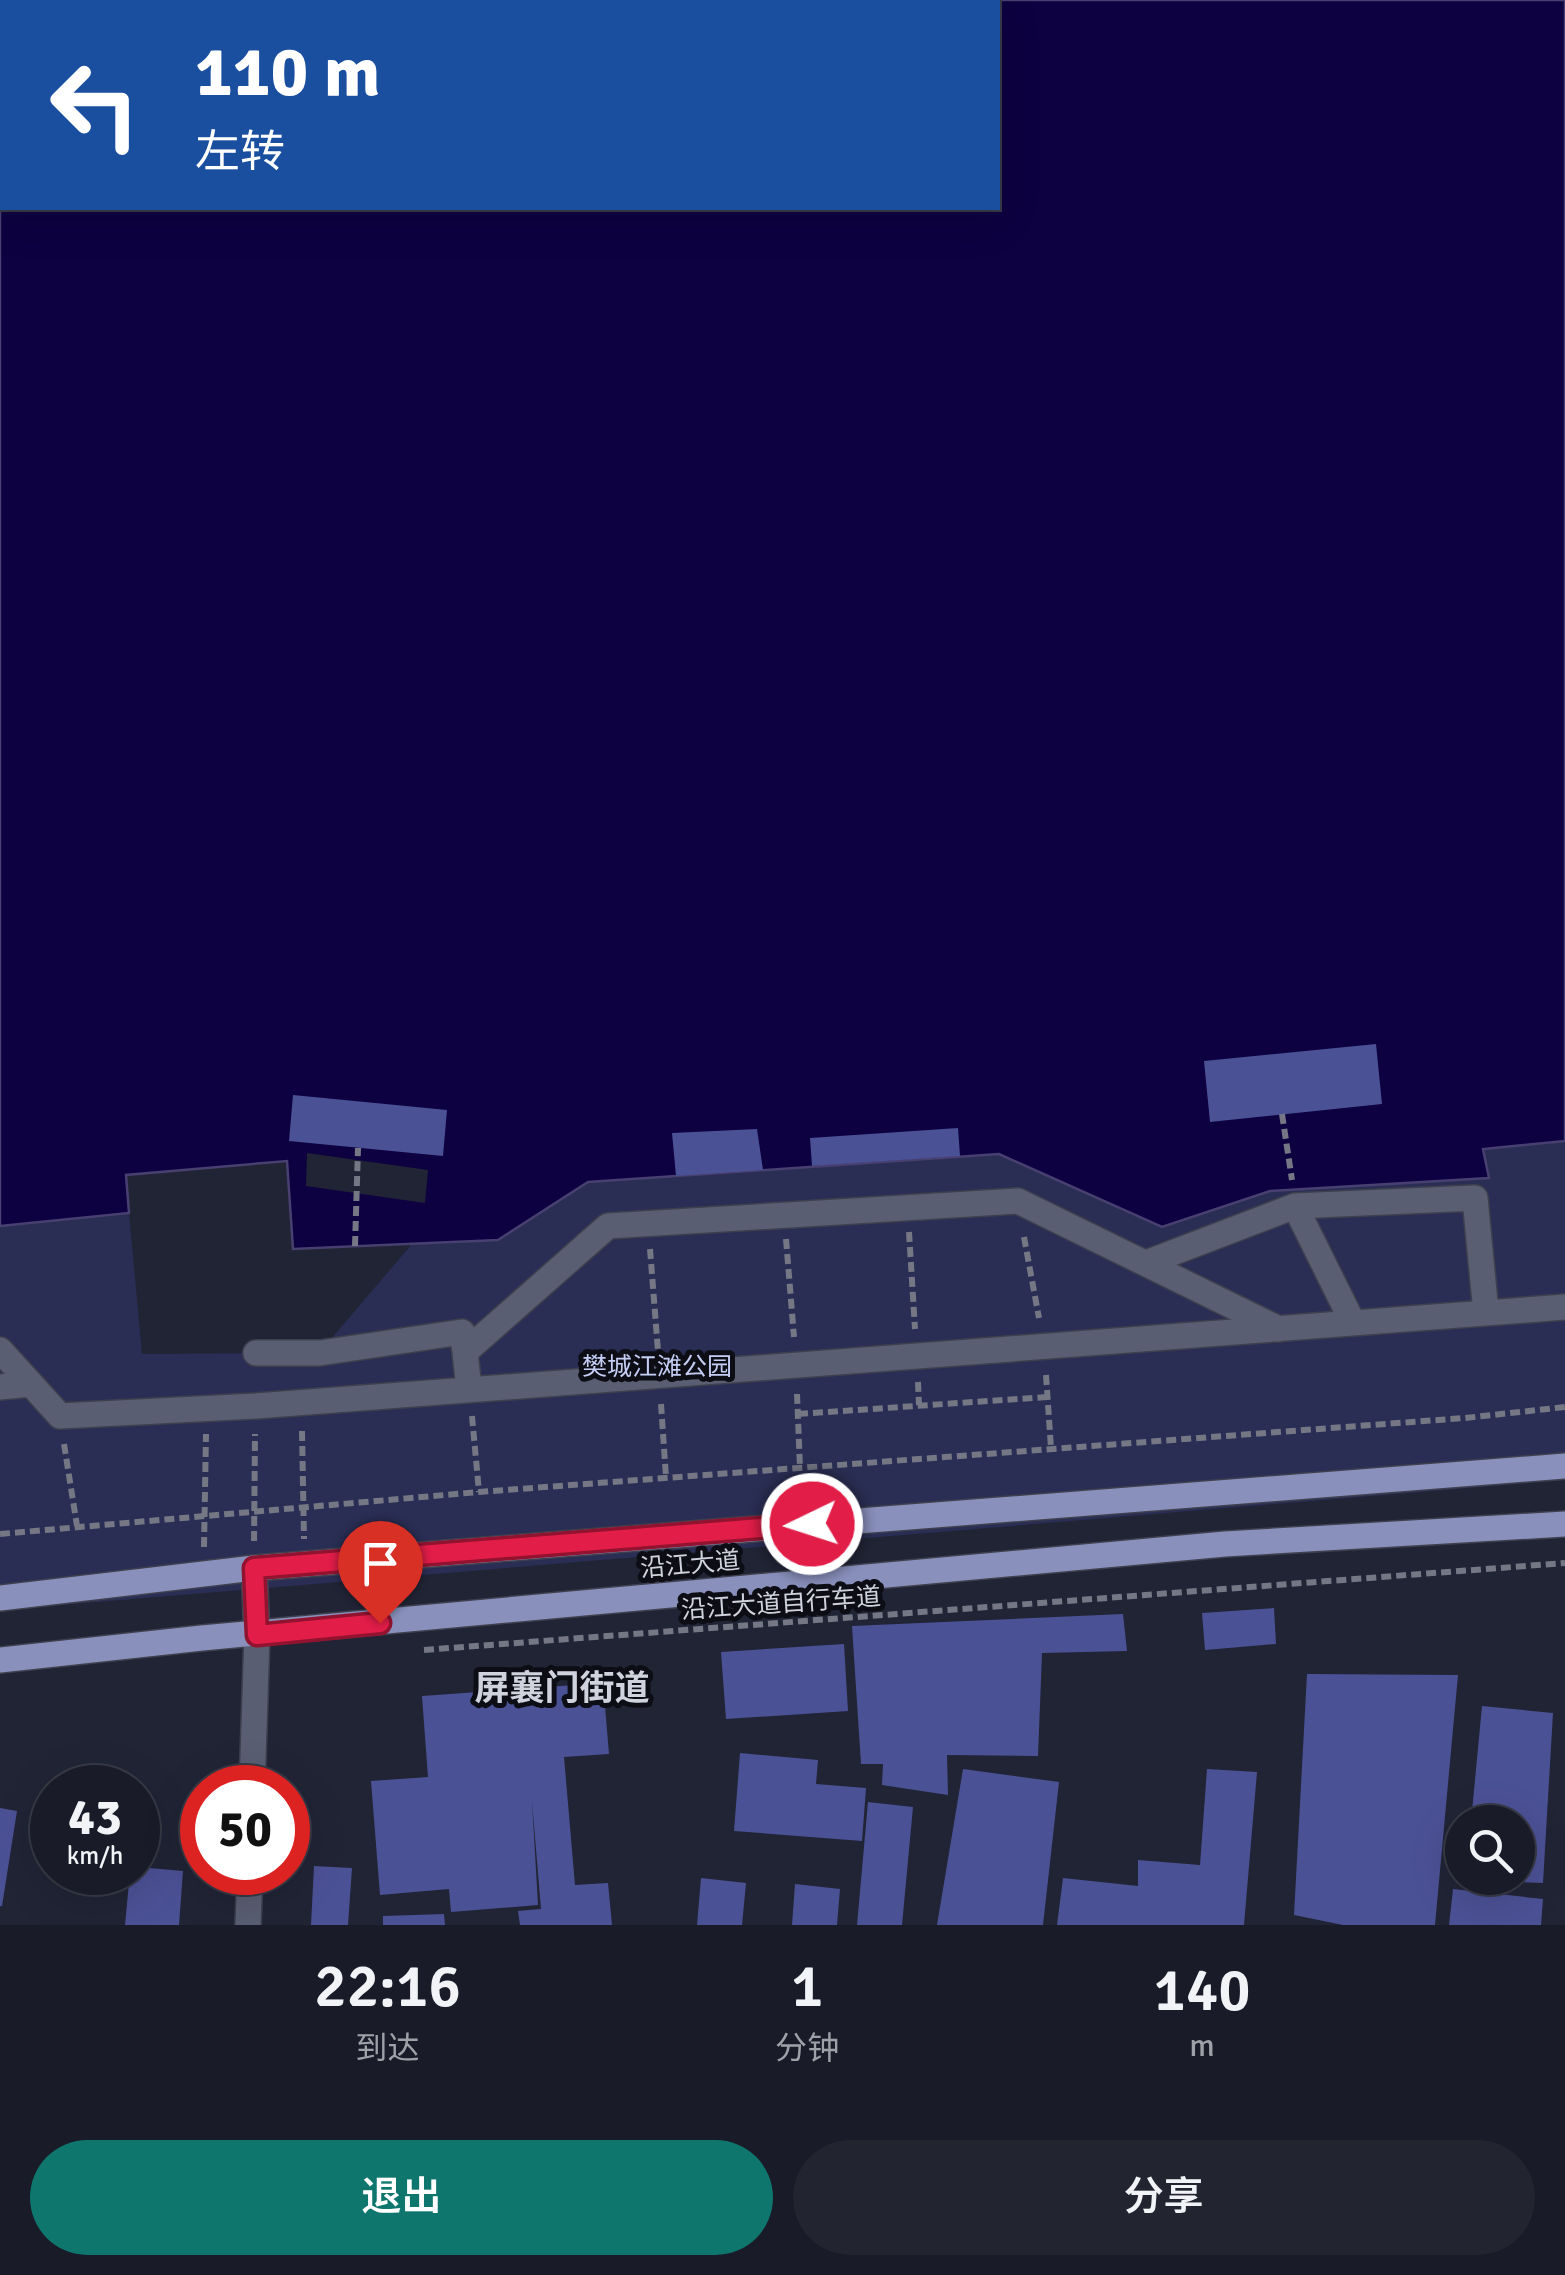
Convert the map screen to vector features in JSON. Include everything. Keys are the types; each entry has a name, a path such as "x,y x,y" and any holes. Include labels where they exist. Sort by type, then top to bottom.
{"main road":[{"name":"沿江大道","path":"0,1598 254,1568 1565,1466"},
{"name":"沿江大道","path":"0,1660 1226,1544 1565,1524"}],"street":[{"path":"1146,1264 1296,1206 1475,1198 1486,1313"},
{"path":"464,1352 608,1226 1018,1200 1279,1328"},
{"path":"1296,1206 1353,1323"},
{"path":"0,1350 60,1416 256,1406 1565,1307"},
{"path":"256,1354 320,1354 462,1332 469,1390"},
{"path":"0,1387 30,1384"},
{"path":"253,1765 257,1635 254,1568"},
{"path":"248,1925 249,1895"}],"path":[{"path":"1282,1114 1296,1206"},
{"path":"354,1246 358,1148"},
{"path":"907,1207 919,1406"},
{"path":"469,1390 479,1492"},
{"path":"798,1414 1048,1397"},
{"path":"301,1402 304,1564"},
{"path":"254,1568 256,1406"},
{"path":"204,1575 206,1408"},
{"path":"0,1534 479,1492 1565,1408"},
{"path":"60,1416 77,1526"},
{"name":"沿江大道自行车道","path":"414,1651 1565,1563"}],"green space":[{"name":"樊城江滩公园","path":"1565,1141 1565,1480 0,1610 0,1226 129,1213 142,1354 319,1353 412,1244 498,1240 587,1182 999,1154 1162,1227 1270,1191 1488,1178 1482,1149"}],"shaded area":[{"path":"1000,0 1565,0 1565,1141 1483,1149 1489,1178 1270,1191 1162,1227 999,1154 588,1182 498,1240 293,1249 287,1161 126,1175 129,1213 0,1226 0,210 1000,210"}],"pier":[{"path":"307,1153 428,1170 425,1203 306,1186"}],"building":[{"path":"1376,1044 1382,1104 1210,1122 1204,1061"},
{"path":"293,1095 447,1110 443,1156 289,1141"},
{"path":"958,1128 960,1156 812,1166 810,1138"},
{"path":"757,1129 763,1170 676,1176 672,1133"},
{"path":"1274,1608 1276,1644 1205,1650 1202,1613"},
{"path":"1123,1614 1127,1651 1042,1653 1038,1756 947,1755 948,1795 882,1785 883,1764 861,1764 852,1626"},
{"path":"844,1644 848,1711 726,1719 721,1652"},
{"path":"1307,1674 1458,1675 1435,1925 1343,1925 1294,1915"},
{"path":"603,1683 609,1754 564,1757 575,1885 608,1883 612,1925 520,1925 518,1911 541,1909 532,1801 538,1905 451,1912 449,1889 380,1895 371,1781 428,1777 422,1696"},
{"path":"1482,1706 1553,1713 1543,1883 1535,1883 1535,1805 1473,1805"},
{"path":"740,1753 818,1760 816,1784 866,1788 862,1841 734,1831"},
{"path":"963,1769 1059,1782 1043,1925 937,1925"},
{"path":"1207,1769 1257,1772 1244,1925 1057,1925 1063,1878 1138,1886 1138,1860 1200,1865"},
{"path":"868,1802 913,1807 902,1925 857,1925"},
{"path":"0,1808 17,1811 2,1906 0,1906"},
{"path":"314,1866 352,1868 348,1925 311,1925"},
{"path":"160,1869 180,1871 179,1925 125,1925 128,1895 160,1895"},
{"path":"701,1878 746,1883 742,1925 697,1925"},
{"path":"795,1884 840,1889 837,1925 792,1925"},
{"path":"1452,1895 1543,1899 1541,1925 1449,1925"},
{"path":"444,1914 445,1925 383,1925 383,1916"}],"district":[{"name":"屏襄门街道","path":"562,1688"}],"route":[{"path":"380,1623 257,1635 254,1568 812,1524"}]}
